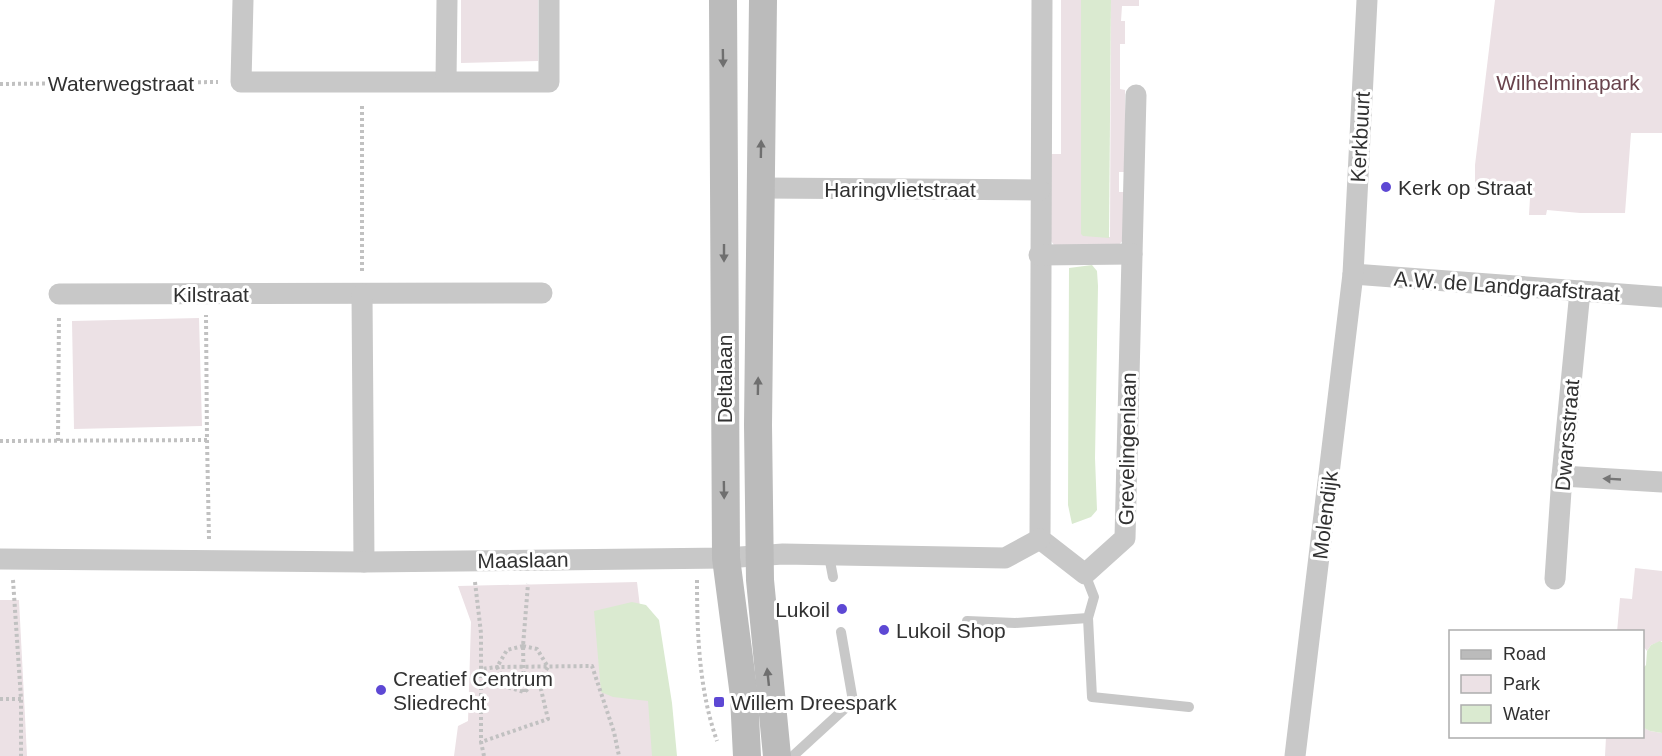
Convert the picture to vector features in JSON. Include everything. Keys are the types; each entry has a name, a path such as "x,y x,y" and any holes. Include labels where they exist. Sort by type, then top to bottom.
{"street":[{"path":"243,0 242,82 549,82 549,0"},
{"path":"446,81 447,0"},
{"name":"Deltalaan","path":"723,0 726,558 744,696 747,756"},
{"name":"Deltalaan","path":"763,0 758,425 760,580 777,756"},
{"path":"1042,0 1040,539 1085,574"},
{"name":"Kerkbuurt","path":"1353,274 1367,0"},
{"name":"Grevelingenlaan","path":"1085,574 1125,538 1136,95"},
{"name":"Haringvlietstraat","path":"760,188 1040,190"},
{"path":"1040,255 1132,255"},
{"name":"A.W. de Landgraafstraat","path":"1353,274 1662,297"},
{"name":"Molendijk","path":"1295,756 1353,274"},
{"name":"Dwarsstraat","path":"1555,579 1562,476 1580,291"},
{"name":"Kilstraat","path":"59,294 542,293"},
{"path":"362,294 364,562"},
{"path":"1562,476 1662,482"},
{"name":"Maaslaan","path":"6,560 364,562 726,558 760,555 1005,558 1040,539"}],"lane":[{"path":"829,556 833,577"},
{"path":"1085,574 1094,597 1088,618 1092,697 1189,707"},
{"path":"967,621 1015,623 1088,618"},
{"path":"794,756 853,700 841,632"}],"path":[{"name":"Waterwegstraat","path":"0,84 242,82"},
{"path":"362,82 362,294"},
{"path":"58,441 59,294"},
{"path":"206,295 210,561"},
{"path":"0,441 207,440"},
{"path":"696,558 697,629 708,715 719,745"},
{"path":"524,692 523,646 530,559"},
{"path":"6,560 21,699 21,756"},
{"path":"472,560 481,633 481,742 484,756"},
{"path":"497,667 507,650 523,646 537,649 548,667"},
{"path":"481,669 592,666 614,732 619,756"},
{"path":"497,667 507,687 524,692"},
{"path":"524,692 539,681 548,667"},
{"path":"481,742 548,719 539,681"},
{"path":"0,699 21,699"}],"green space":[{"path":"461,0 538,0 538,61 461,63"},
{"path":"1061,0 1081,0 1081,234 1110,237 1111,0 1139,0 1139,6 1122,6 1121,21 1125,21 1125,44 1120,44 1120,89 1125,90 1125,172 1119,172 1119,192 1125,192 1125,238 1116,248 1054,245 1051,241 1051,154 1061,154"},
{"name":"Wilhelminapark","path":"1495,0 1662,0 1662,133 1631,133 1625,213 1547,210 1546,215 1529,215 1530,198 1475,194 1475,165"},
{"path":"199,318 202,426 74,429 72,321"},
{"path":"1635,568 1662,571 1662,641 1651,645 1647,651 1644,647 1644,630 1617,630 1620,598 1632,599"},
{"path":"637,582 658,756 454,756 458,726 468,721 471,622 458,586"},
{"path":"0,600 19,600 27,756 0,756"},
{"path":"1644,728 1662,733 1662,756 1605,756 1606,738 1644,738"}],"water":[{"path":"1081,0 1111,0 1109,238 1081,234"},
{"path":"1092,265 1097,271 1098,286 1095,458 1097,510 1091,517 1072,524 1068,505 1069,268"},
{"path":"632,602 646,605 659,620 672,703 677,756 652,756 648,701 613,697 601,692 594,611"},
{"path":"1662,642 1662,733 1644,728 1644,667 1647,651 1651,645"}],"place":[{"name":"Kerk op Straat","path":"1386,187"},
{"name":"Lukoil","path":"842,609"},
{"name":"Lukoil Shop","path":"884,630"},
{"name":"Creatief Centrum Sliedrecht","path":"381,690"},
{"name":"Willem Dreespark","path":"719,702"}]}
